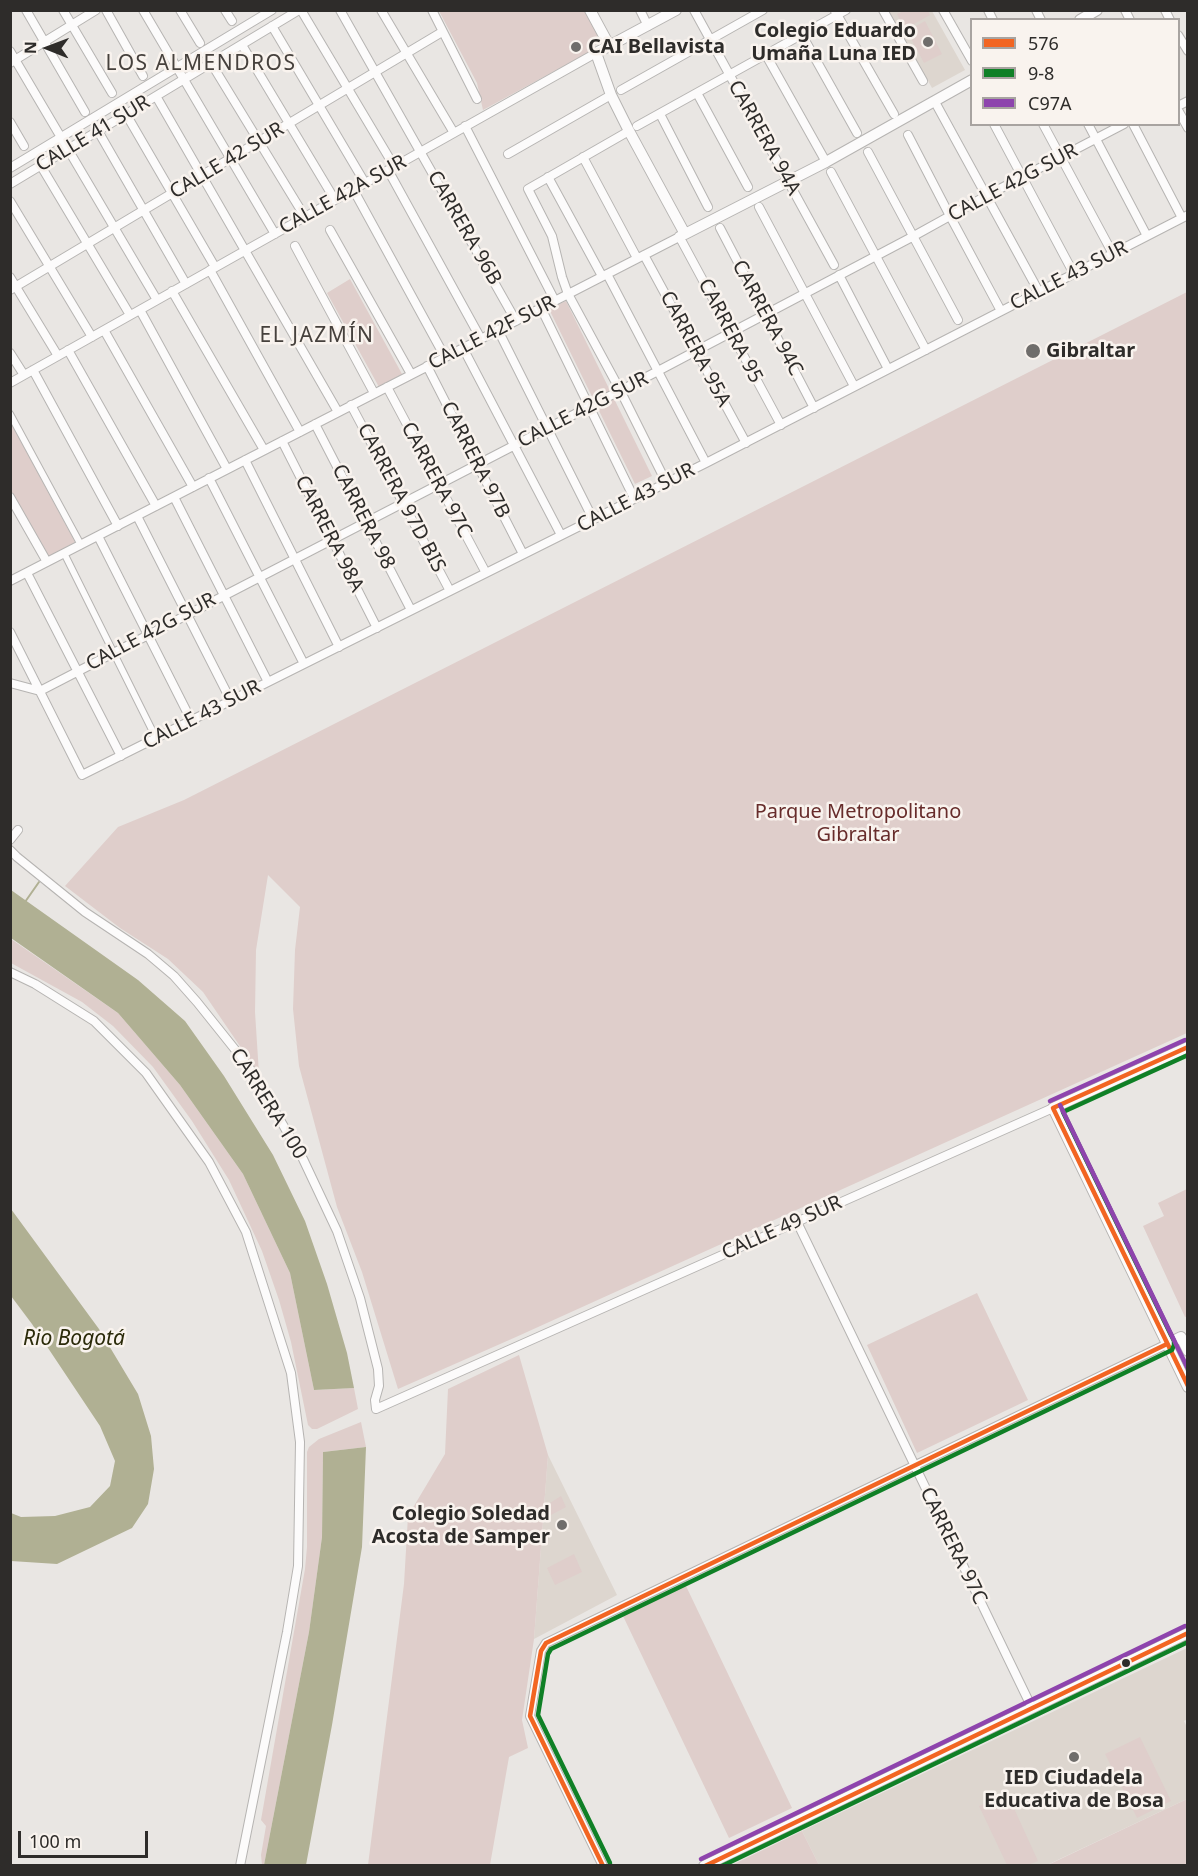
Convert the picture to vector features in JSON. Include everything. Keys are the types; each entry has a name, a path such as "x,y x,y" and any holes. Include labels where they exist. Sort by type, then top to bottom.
{"street":[{"path":"26,10 85,111"},
{"path":"63,10 112,93"},
{"path":"13,62 96,10"},
{"path":"106,10 143,76"},
{"path":"143,10 274,234"},
{"path":"180,10 200,44"},
{"path":"225,10 232,21"},
{"name":"CALLE 41 SUR","path":"10,168 272,10"},
{"path":"300,10 348,88 481,339"},
{"name":"CALLE 41 SUR","path":"10,184 300,10"},
{"name":"CARRERA 96B","path":"340,10 516,321"},
{"path":"381,10 454,133"},
{"path":"432,10 477,99"},
{"path":"590,10 610,46"},
{"path":"640,10 648,26"},
{"name":"CALLE 42A SUR","path":"10,383 465,126 676,10"},
{"name":"CARRERA 94A","path":"694,10 834,265"},
{"path":"508,154 763,10"},
{"path":"883,10 923,81"},
{"path":"944,10 970,57"},
{"path":"1082,16 1097,10"},
{"path":"666,482 568,294 552,236 528,189 839,12 894,114"},
{"path":"272,26 365,183"},
{"name":"CALLE 42 SUR","path":"13,288 442,32"},
{"path":"802,35 857,133"},
{"path":"1180,37 1188,51"},
{"path":"242,45 335,200"},
{"path":"10,51 13,62 69,149 158,300"},
{"name":"CARRERA 95","path":"596,53 682,235 781,425"},
{"path":"766,55 926,350"},
{"path":"211,63 305,217"},
{"name":"CALLE 42F SUR","path":"10,581 788,181 828,167 970,81"},
{"path":"697,93 748,187"},
{"path":"156,96 338,412"},
{"path":"935,102 1039,292"},
{"path":"1180,110 1188,128"},
{"path":"126,114 172,194 300,432"},
{"path":"660,114 708,207"},
{"path":"10,122 24,146"},
{"path":"465,126 555,300"},
{"path":"995,126 1074,274"},
{"path":"1044,126 1113,254"},
{"path":"1089,126 1147,236"},
{"name":"CALLE 42G SUR","path":"40,691 658,371 1120,126"},
{"path":"1134,126 1185,216"},
{"path":"98,131 186,284"},
{"path":"908,135 1001,311"},
{"path":"868,152 958,320"},
{"name":"CARRERA 95A","path":"583,157 696,351 746,443"},
{"path":"41,165 130,315"},
{"path":"548,177 658,371 706,463"},
{"path":"353,189 445,357"},
{"path":"10,201 92,337"},
{"path":"759,207 854,386"},
{"name":"CALLE 43 SUR","path":"40,691 82,775 746,443 1185,216"},
{"name":"CARRERA 94C","path":"720,228 814,408"},
{"path":"330,230 411,374"},
{"path":"295,246 374,393"},
{"path":"839,275 888,369"},
{"path":"10,277 13,288 58,356"},
{"path":"172,291 264,450"},
{"path":"541,308 634,498"},
{"path":"140,310 227,469"},
{"path":"104,330 193,487"},
{"path":"498,330 593,519"},
{"path":"463,348 561,535"},
{"path":"68,350 156,506"},
{"path":"10,353 24,375"},
{"name":"CARRERA 97B","path":"427,366 524,554"},
{"path":"33,370 118,526"},
{"name":"CARRERA 97C","path":"387,387 486,573"},
{"name":"CARRERA 97D BIS","path":"351,405 450,591"},
{"path":"10,414 81,545"},
{"name":"CARRERA 98","path":"315,424 411,610"},
{"name":"CARRERA 98A","path":"282,441 377,628"},
{"path":"245,460 339,647"},
{"path":"209,478 304,664"},
{"path":"10,497 47,562"},
{"path":"174,497 268,682"},
{"path":"137,516 231,701"},
{"path":"98,536 191,720"},
{"path":"64,553 156,738"},
{"path":"27,573 121,756"},
{"path":"10,632 40,691"},
{"path":"10,683 40,691"},
{"path":"10,840 18,830"},
{"name":"CARRERA 100","path":"10,850 85,912 148,954 174,976 249,1068 303,1159 337,1231 360,1298 378,1370 379,1386 375,1400 376,1409"},
{"path":"10,972 35,984 94,1021 146,1073 209,1162 246,1232 291,1373 300,1442 298,1566 240,1866"},
{"name":"CALLE 49 SUR","path":"376,1409 1188,1047"},
{"path":"1053,1108 1188,1387"},
{"name":"CARRERA 97C","path":"797,1222 1032,1708"},
{"path":"603,1866 532,1723 530,1709 541,1651 546,1643 1184,1336 1188,1351"},
{"path":"704,1866 1188,1633"}],"shaded area":[{"name":"Colegio Eduardo Umaña Luna IED","path":"889,11 932,11 965,70 932,88"},
{"name":"Colegio Soledad Acosta de Samper","path":"548,1455 617,1595 534,1639"},
{"name":"IED Ciudadela Educativa de Bosa","path":"1187,1648 1188,1719 1184,1721 1188,1729 1187,1799 1047,1865 819,1865 802,1831"}],"green space":[{"path":"439,11 586,11 597,34 597,41 593,50 483,110 477,83"},
{"path":"904,11 928,11 930,15 905,29 897,14"},
{"path":"925,21 942,54 924,63 907,31"},
{"path":"350,279 402,374 379,387 327,293"},
{"name":"Parque Metropolitano Gibraltar","path":"1187,292 1187,1033 398,1389 362,1272 337,1207 299,1066 293,1009 295,950 300,907 268,875 256,950 255,1012 259,1074 203,992 168,959 120,928 65,886 118,827 184,800"},
{"path":"566,301 652,476 635,484 549,309"},
{"path":"11,423 75,542 47,558 11,492"},
{"path":"11,939 118,1013 180,1085 243,1174 290,1273 314,1390 354,1388 358,1409 317,1429 312,1429 308,1425 291,1342 279,1300 262,1251 229,1180 192,1121 153,1067 113,1026 82,1002 11,963"},
{"path":"1187,1189 1188,1316 1185,1317 1143,1226 1164,1216 1158,1203"},
{"path":"977,1293 1028,1400 917,1453 867,1345"},
{"path":"519,1355 548,1455 534,1639 522,1720 528,1748 509,1757 490,1865 368,1865 404,1584 408,1516 445,1454 448,1389"},
{"path":"361,1422 366,1447 323,1452 322,1537 309,1632 264,1865 262,1865 261,1855 266,1826 261,1820 305,1569 307,1452 309,1447 319,1439"},
{"path":"561,1496 566,1507 549,1516 550,1503"},
{"path":"574,1554 582,1572 555,1585 547,1568"},
{"path":"686,1586 792,1808 729,1838 623,1616"},
{"path":"1140,1737 1171,1801 1137,1818 1105,1754"},
{"path":"1007,1793 1038,1861 1028,1865 1007,1865 979,1806"},
{"path":"1187,1799 1187,1865 1047,1865 1052,1863"},
{"path":"802,1831 819,1865 732,1865"}],"water":[{"path":"11,890 138,980 185,1021 224,1076 273,1155 305,1221 327,1284 347,1353 354,1388 314,1390 290,1273 243,1174 180,1085 118,1013 11,938"},
{"name":"Rio Bogotá","path":"11,1209 99,1329 138,1394 151,1436 154,1469 148,1504 132,1528 57,1564 11,1561 11,1513 21,1517 55,1516 90,1507 110,1486 115,1461 100,1426 11,1296"},
{"path":"366,1447 362,1547 306,1865 264,1865 309,1632 322,1537 323,1452"}],"waterway":[{"path":"25,902 39,882"}],"transit line":[{"name":"C97A","path":"1050,1101 1185,1040"},
{"name":"576","path":"1053,1108 1188,1047"},
{"name":"9-8","path":"610,1863 538,1715 548,1654 551,1649 1172,1350 1174,1341 1063,1112 1188,1055"},
{"name":"C97A","path":"1060,1105 1188,1369"},
{"name":"576","path":"1053,1108 1188,1386"},
{"name":"576","path":"603,1866 530,1716 541,1651 546,1643 1167,1344"},
{"name":"C97A","path":"701,1859 1185,1626"},
{"name":"576","path":"705,1866 1188,1633"},
{"name":"9-8","path":"722,1866 1188,1642"}],"place":[{"name":"Colegio Eduardo Umaña Luna IED","path":"928,42"},
{"name":"CAI Bellavista","path":"576,47"},
{"name":"Gibraltar","path":"1033,351"},
{"name":"Colegio Soledad Acosta de Samper","path":"562,1525"},
{"name":"IED Ciudadela Educativa de Bosa","path":"1074,1757"}],"district":[{"name":"LOS ALMENDROS","path":"201,64"},
{"name":"EL JAZMÍN","path":"317,336"}]}
